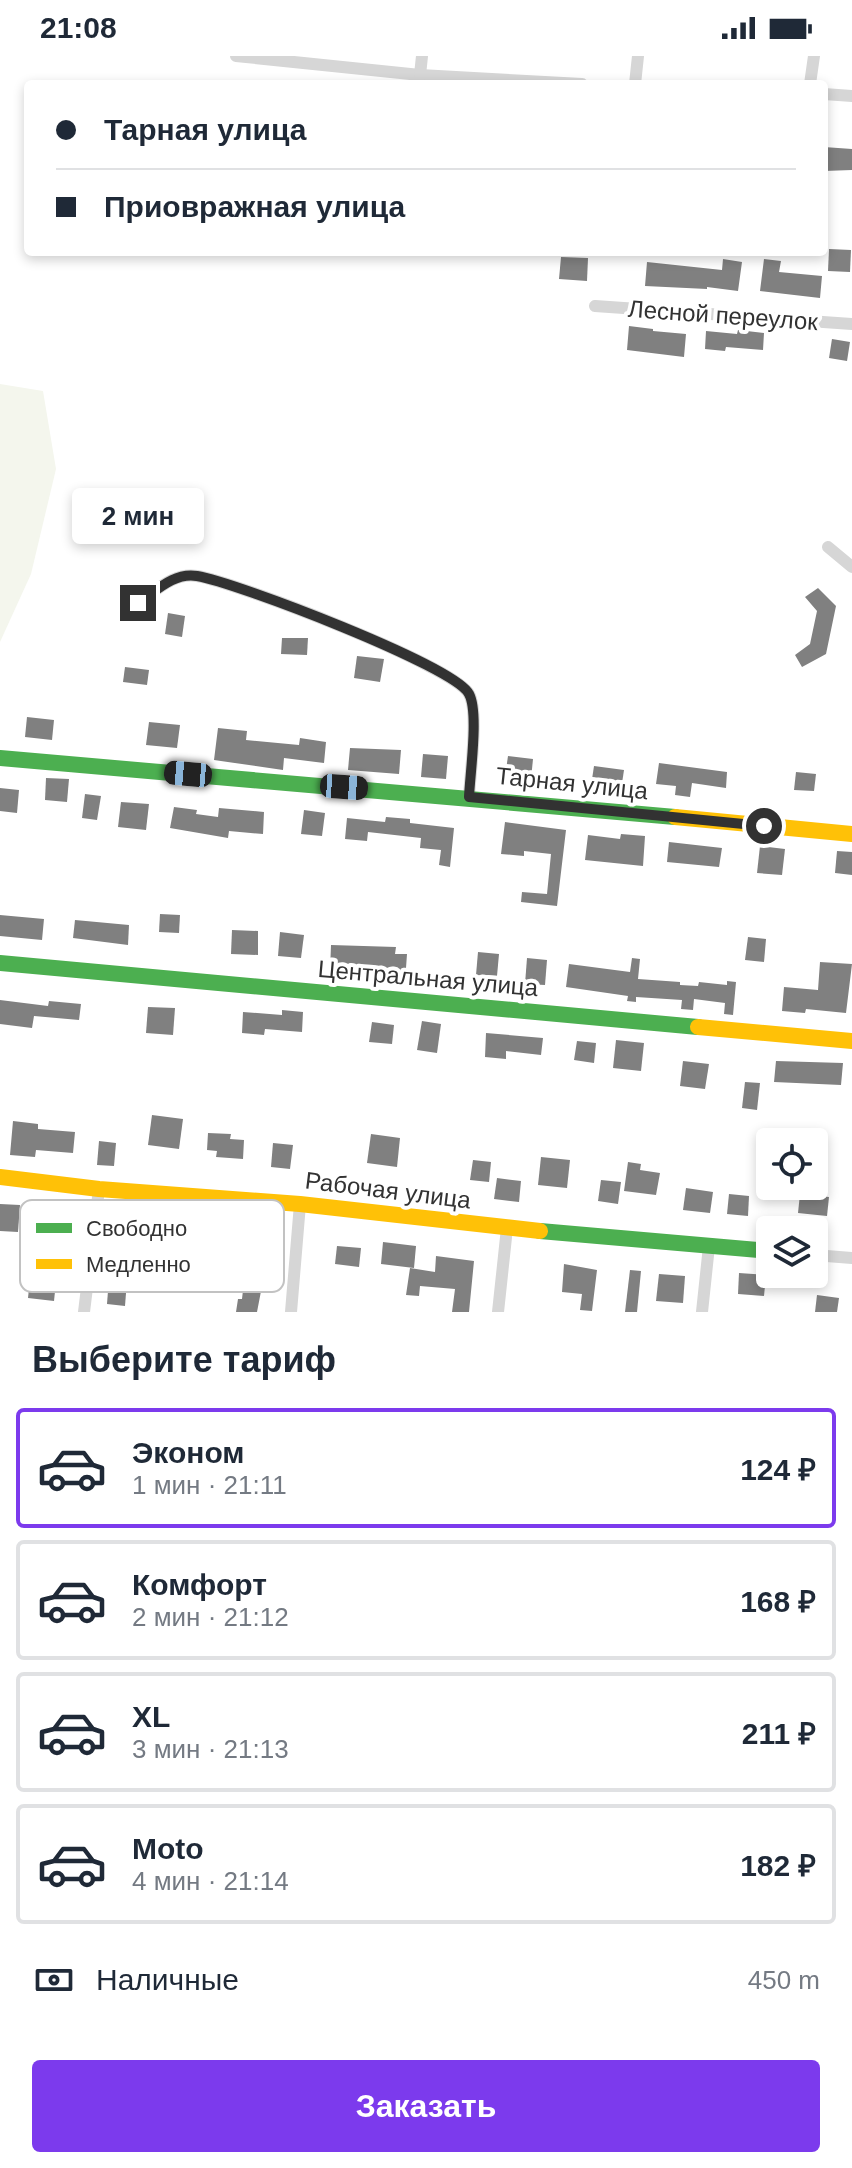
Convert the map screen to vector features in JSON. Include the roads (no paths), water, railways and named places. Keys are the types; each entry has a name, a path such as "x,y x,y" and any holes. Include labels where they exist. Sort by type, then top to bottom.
{"street":[{"path":"236,56 420,75 510,80"},
{"path":"420,75 422,56"},
{"path":"635,80 638,56"},
{"path":"811,80 814,56"},
{"path":"828,94 852,96"},
{"name":"Лесной переулок","path":"595,306 852,324"},
{"path":"828,547 852,567"},
{"path":"138,603 177,576 196,575 277,601 411,656 451,676 469,692 473,710 469,797"},
{"name":"Тарная улица","path":"0,758 469,797 852,834"},
{"name":"Центральная улица","path":"0,963 852,1041"},
{"name":"Рабочая улица","path":"0,1177 99,1189 246,1200"},
{"path":"98,1200 99,1189"},
{"name":"Рабочая улица","path":"284,1203 507,1228 756,1250"},
{"path":"291,1312 300,1204"},
{"path":"498,1312 507,1228"},
{"path":"702,1312 709,1246"},
{"path":"828,1256 852,1258"},
{"path":"84,1312 86,1292"}]}
